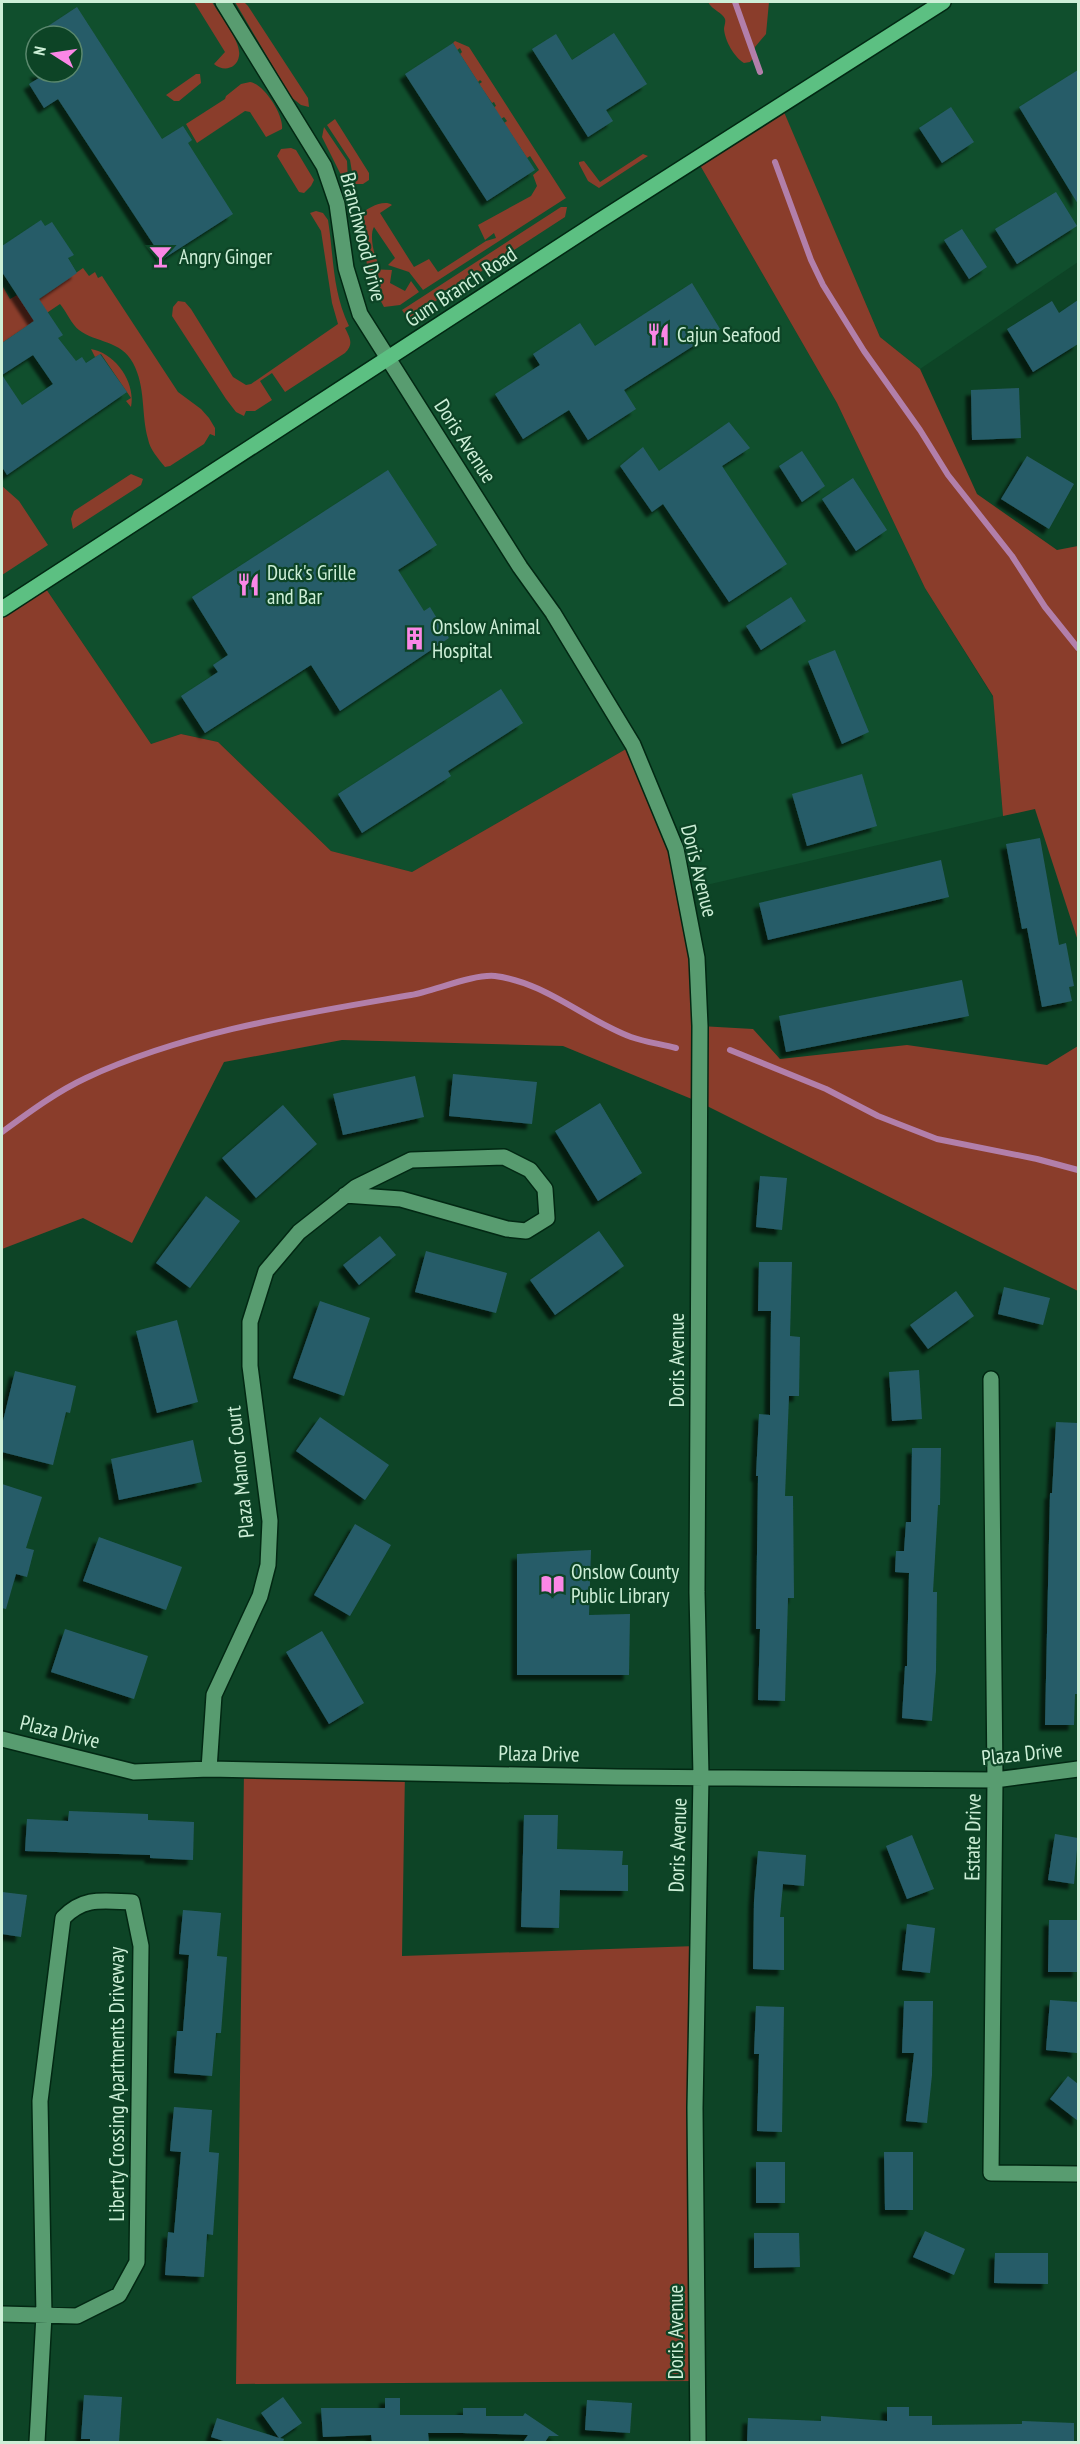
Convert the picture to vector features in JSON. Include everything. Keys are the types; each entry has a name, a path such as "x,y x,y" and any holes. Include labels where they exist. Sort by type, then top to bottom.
{"main road":[{"name":"Gum Branch Road","path":"2,609 599,221 943,2"}],"street":[{"name":"Branchwood Drive","path":"223,2 324,166 337,204 346,268 355,303 387,360"},
{"name":"Doris Avenue","path":"387,360 520,567 553,613 613,711 643,766 676,849 697,958 699,1005 697,1592 701,1776 695,2108 698,2442"},
{"name":"Plaza Manor Court","path":"209,1769 214,1695 260,1596 268,1565 270,1521 250,1366 250,1322 266,1271 299,1233 345,1195 356,1187 411,1160 504,1157 530,1170 545,1189 547,1218 526,1231 507,1229 401,1198 345,1195"},
{"name":"Estate Drive","path":"991,1379 995,1780 991,2173 1078,2174"},
{"name":"Plaza Drive","path":"2,1740 134,1772 209,1769 617,1777 995,1780 1078,1769"},
{"name":"Liberty Crossing Apartments Driveway","path":"2,2314 44,2315 77,2316 119,2295 137,2262 141,1946 132,1902 93,1900 72,1908 63,1918 40,2101 44,2315 37,2442"}],"shaded area":[{"path":"2,2 1078,2 1078,262 920,369 880,337 781,106 697,160 837,403 925,588 993,697 1003,816 685,890 633,745 412,872 331,851 218,742 181,734 151,744 42,583 2,609"},
{"path":"194,2 212,2 229,28 239,50 238,60 233,66 221,68 214,64 225,52"},
{"path":"235,2 244,2 248,6 308,98 309,107 301,105 291,97"},
{"path":"708,2 769,2 766,34 755,47 754,57 750,62 744,63 734,53 725,34 725,19"},
{"path":"455,41 469,47 566,198 423,290 409,272 388,265 395,258 374,227 373,246 380,266 367,265 360,215 380,204 392,205 380,213 414,267 429,259 438,272 486,241 496,238 494,233 485,240 478,225 531,196 537,186 533,175 539,170 530,156 527,158 504,123 507,121 504,117 501,119 494,107 496,106 494,102 492,103 479,84 482,82 480,80 478,82 460,54 462,52 460,48 457,50 453,43"},
{"path":"196,74 200,74 201,83 179,101 174,101 166,95"},
{"path":"250,82 261,88 272,101 280,116 282,129 266,137 250,112 245,111 197,143 186,124 225,99 241,84"},
{"path":"781,105 880,337 920,369 977,494 1057,550 1078,546 1078,941 1035,809 1003,816 993,696 925,588 837,403 697,160"},
{"path":"335,119 369,173 369,180 363,184 354,184 350,160 327,125"},
{"path":"324,127 347,161 348,182 343,179 322,137"},
{"path":"281,149 296,150 314,180 304,193 299,192 277,156"},
{"path":"643,154 648,156 599,188 588,181 579,164 584,161 600,182"},
{"path":"561,207 567,207 565,217 408,319 402,310"},
{"path":"316,211 323,213 328,220 336,287 349,326 345,328 350,338 350,347 345,353 285,392 272,373 260,381 272,400 255,411 246,411 244,416 236,412 226,399 172,316 173,307 178,301 185,302 233,377 246,385 251,384 338,324 332,303 321,231 310,213"},
{"path":"83,268 89,276 95,272 98,278 102,276 178,392 201,409 215,428 215,436 210,434 204,444 170,466 165,467 149,443 140,381 133,363 122,350 79,330 60,304 2,343 2,285 10,299 17,295 36,301"},
{"path":"368,269 392,270 390,283 405,291 411,281 419,292 400,305 384,307 370,281"},
{"path":"91,349 108,356 122,370 130,388 132,397 131,407 126,401 131,398 101,354 95,357"},
{"path":"131,474 143,479 141,485 73,529 71,519 74,511"},
{"path":"2,486 19,501 48,545 2,575"},
{"path":"42,583 151,744 181,734 218,742 331,851 412,872 633,745 676,849 700,1026 753,1029 780,1059 907,1045 1047,1065 1078,1046 1078,1291 699,1102 563,1046 342,1040 224,1062 132,1243 83,1218 2,1249 2,609"},
{"path":"244,1770 405,1771 402,1956 696,1946 697,2381 236,2384"}],"building":[{"path":"77,7 162,139 183,126 192,140 188,143 233,214 163,259 58,99 44,108 29,84 84,84 84,24 51,24"},
{"path":"614,33 647,84 606,110 613,121 588,137 532,49 556,34 572,60"},
{"path":"453,43 535,170 487,201 405,74"},
{"path":"1078,70 1078,204 1019,107"},
{"path":"951,107 974,142 942,163 919,128"},
{"path":"1056,192 1077,226 1017,264 995,229"},
{"path":"41,220 45,226 52,222 74,255 68,258 77,273 39,299 63,335 58,338 76,361 82,357 86,363 100,354 127,392 7,475 2,467 2,375 2,343 34,321 2,272 2,246","holes":["33,355 53,384 22,405 2,375"]},
{"path":"962,229 987,267 969,279 944,240"},
{"path":"692,283 720,329 624,390 636,409 588,440 569,410 523,439 495,394 540,365 533,354 580,323 595,346"},
{"path":"1078,300 1078,344 1033,372 1007,329 1052,301 1059,313"},
{"path":"1019,388 1021,438 972,440 971,390"},
{"path":"729,422 750,448 722,466 787,564 729,602 663,504 652,512 620,466 643,447 659,471"},
{"path":"802,451 825,486 802,502 779,466"},
{"path":"1027,456 1074,484 1049,529 1001,499"},
{"path":"388,470 437,545 398,570 424,611 430,607 449,638 340,711 311,665 205,733 181,696 218,672 213,665 228,655 192,597"},
{"path":"853,478 887,530 856,551 822,499"},
{"path":"791,597 806,621 761,650 746,626"},
{"path":"835,650 869,732 842,744 808,661"},
{"path":"501,689 523,723 448,771 451,776 362,833 338,794"},
{"path":"862,774 877,826 807,846 792,794"},
{"path":"1040,838 1059,945 1066,943 1074,986 1069,987 1072,1001 1042,1007 1027,928 1022,929 1006,844"},
{"path":"941,860 949,897 768,940 759,903"},
{"path":"962,980 969,1016 786,1052 779,1016"},
{"path":"453,1074 537,1082 532,1124 449,1116"},
{"path":"415,1076 424,1117 343,1135 333,1094"},
{"path":"600,1103 642,1173 598,1201 555,1131"},
{"path":"283,1105 317,1144 256,1198 222,1158"},
{"path":"760,1176 787,1178 782,1230 756,1227"},
{"path":"206,1196 240,1221 190,1288 156,1263"},
{"path":"599,1231 624,1266 555,1315 530,1280"},
{"path":"380,1236 396,1255 359,1285 343,1265"},
{"path":"426,1251 507,1273 496,1313 415,1292"},
{"path":"759,1262 792,1262 790,1336 800,1337 799,1396 789,1396 785,1496 793,1496 794,1598 788,1598 785,1701 758,1700 760,1629 756,1629 758,1476 756,1476 759,1414 770,1415 771,1311 758,1311"},
{"path":"1004,1287 1050,1298 1043,1325 998,1314"},
{"path":"956,1291 974,1316 928,1349 910,1325"},
{"path":"320,1301 370,1318 344,1396 293,1378"},
{"path":"177,1320 198,1402 157,1413 136,1331"},
{"path":"919,1370 922,1419 892,1421 889,1372"},
{"path":"15,1371 76,1386 70,1413 66,1412 53,1465 2,1452 2,1425"},
{"path":"320,1417 389,1465 365,1500 296,1451"},
{"path":"1056,1422 1078,1423 1078,1694 1075,1694 1074,1725 1045,1725 1050,1493 1052,1493"},
{"path":"193,1440 202,1482 119,1500 111,1459"},
{"path":"912,1448 941,1448 940,1505 938,1505 933,1592 937,1592 936,1671 932,1721 902,1718 905,1666 907,1666 909,1573 895,1572 896,1551 904,1551 906,1522 911,1522"},
{"path":"2,1484 42,1497 26,1548 34,1550 27,1577 16,1574 6,1609 2,1608"},
{"path":"355,1524 391,1545 350,1616 314,1595"},
{"path":"99,1537 182,1567 166,1610 83,1581"},
{"name":"Onslow County Public Library","path":"591,1550 589,1615 630,1614 629,1675 517,1675 517,1554"},
{"path":"65,1629 148,1656 134,1699 51,1672"},
{"path":"322,1631 364,1703 329,1724 286,1652"},
{"path":"69,1811 148,1814 148,1820 194,1822 193,1860 150,1858 150,1855 25,1851 27,1819 68,1821"},
{"path":"524,1815 558,1815 557,1849 623,1851 622,1865 628,1865 628,1891 560,1890 559,1928 521,1927"},
{"path":"1055,1834 1078,1838 1074,1884 1048,1880"},
{"path":"912,1835 934,1889 907,1899 886,1846"},
{"path":"758,1851 806,1855 804,1886 783,1884 780,1917 784,1917 784,1970 753,1969 754,1901"},
{"path":"2,1892 27,1895 21,1937 2,1934"},
{"path":"183,1910 221,1913 217,1956 227,1957 221,2033 216,2033 212,2076 174,2073 177,2031 183,2031 189,1955 179,1954"},
{"path":"1049,1920 1078,1920 1078,1972 1048,1972"},
{"path":"907,1924 935,1928 930,1973 902,1970"},
{"path":"1050,2000 1078,2002 1077,2053 1046,2050"},
{"path":"904,2001 933,2001 932,2075 927,2123 906,2121 914,2053 902,2053"},
{"path":"756,2006 784,2007 782,2132 757,2131 759,2054 754,2054"},
{"path":"1068,2076 1078,2084 1078,2121 1050,2099"},
{"path":"174,2107 212,2110 209,2152 219,2153 213,2235 207,2234 204,2277 165,2275 168,2232 174,2233 181,2152 170,2151"},
{"path":"884,2152 913,2152 913,2210 885,2210"},
{"path":"756,2162 785,2162 785,2203 756,2203"},
{"path":"925,2231 965,2249 954,2275 913,2257"},
{"path":"754,2233 799,2233 800,2267 754,2268"},
{"path":"995,2253 1048,2253 1048,2284 994,2283"},
{"path":"84,2395 122,2397 119,2442 90,2442 90,2439 81,2439"},
{"path":"283,2397 302,2423 280,2438 284,2439 283,2442 227,2442 211,2437 217,2418 279,2438 261,2413"},
{"path":"385,2398 400,2398 400,2415 463,2415 463,2408 486,2408 486,2416 523,2416 525,2413 559,2436 549,2436 545,2442 523,2442 528,2435 462,2433 428,2433 429,2442 372,2442 371,2435 323,2437 321,2408 385,2408"},
{"path":"587,2400 632,2403 630,2433 585,2430"},
{"path":"887,2407 909,2407 909,2416 932,2416 932,2425 1022,2424 1022,2421 1074,2423 1074,2442 747,2442 748,2418 821,2421 821,2416 887,2421"}],"waterway":[{"path":"735,2 760,72"},
{"path":"775,162 811,260 823,285 864,351 920,430 948,475 1012,556 1045,607 1078,648"},
{"path":"2,1132 42,1103 86,1078 164,1048 245,1026 411,995 486,976 495,976 531,986 614,1030 636,1039 676,1048"},
{"path":"730,1050 826,1089 878,1116 937,1139 1037,1159 1078,1170"}],"place":[{"name":"Angry Ginger","path":"161,257"},
{"name":"Cajun Seafood","path":"659,335"},
{"name":"Duck's Grille and Bar","path":"249,585"},
{"name":"Onslow Animal Hospital","path":"414,639"},
{"name":"Onslow County Public Library","path":"553,1584"}]}
